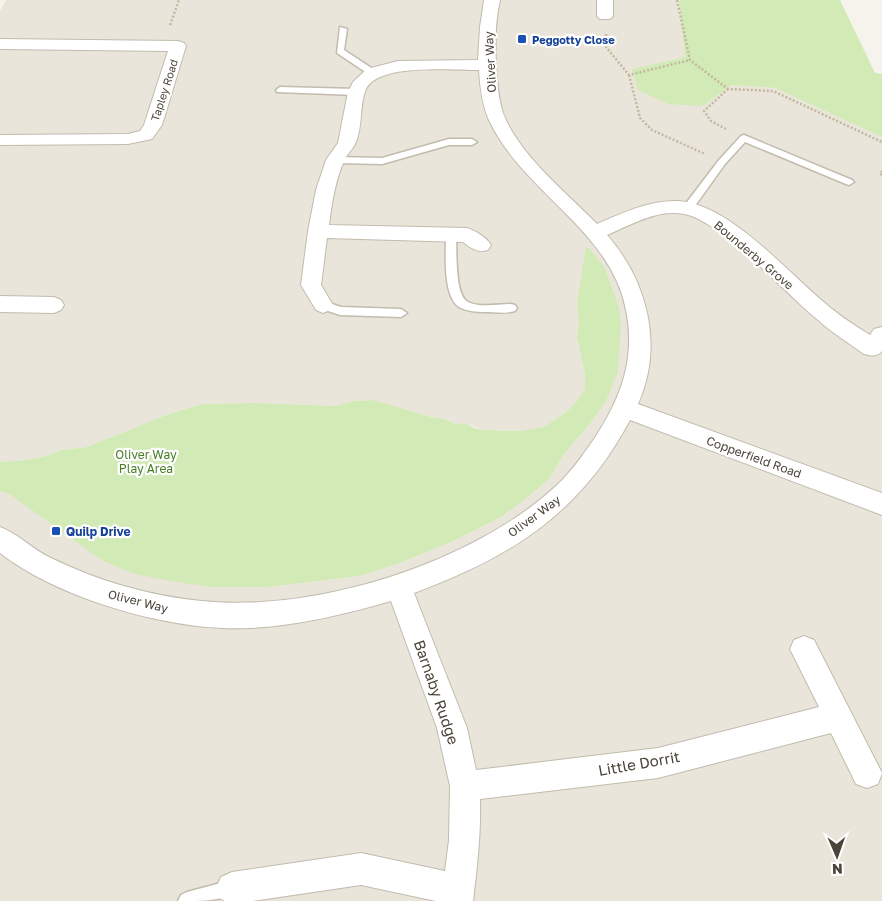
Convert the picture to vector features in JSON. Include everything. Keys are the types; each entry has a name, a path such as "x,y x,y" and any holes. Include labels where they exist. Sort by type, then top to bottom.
{"street":[{"name":"Oliver Way","path":"0,538 35,564 107,594 176,611 249,616 330,606 399,587 454,566 522,528 565,493 601,447 625,409 638,369 640,333 634,295 618,262 532,168 508,139 495,114 489,88 487,37 492,0"},
{"path":"605,0 605,16"},
{"name":"Tapley Road","path":"0,44 178,46 153,125 146,134 128,139 0,140"},
{"path":"323,305 311,285 318,231 325,190 335,160 347,142 351,129 356,92 361,82 374,73 398,66 488,64"},
{"name":"Bounderby Grove","path":"593,233 655,210 688,208 709,217 730,233 826,316 879,346"},
{"path":"318,231 467,235 481,245"},
{"path":"0,304 54,305"},
{"name":"Copperfield Road","path":"625,409 882,504"},
{"name":"Barnaby Rudge","path":"232,888 361,869 459,895 465,840 466,786 452,728 399,587"},
{"path":"804,649 867,773"},
{"name":"Little Dorrit","path":"466,786 658,763 755,736 838,717"}],"lane":[{"path":"343,29 340,51 374,73"},
{"path":"280,90 356,92"},
{"path":"688,208 722,162 744,138 849,182"},
{"path":"335,160 382,161 449,142 472,142"},
{"path":"451,234 453,286 457,299 463,304 475,307 512,308"},
{"path":"323,305 340,311 401,313"},
{"path":"187,901 232,888"}],"path":[{"path":"677,0 690,60 728,89 773,92 882,142"},
{"path":"605,16 606,48 629,75 640,118 652,130 722,162"},
{"path":"629,75 690,60"},
{"path":"728,89 704,111 711,120 744,138"}],"shaded area":[{"path":"6,0 679,0 685,57 633,69 703,106 731,85 775,88 882,137 882,901 0,901 0,491 9,494 56,527 212,587 268,587 360,576 400,563 453,541 501,517 549,479 564,454 593,420 607,399 621,323 619,307 604,266 589,248 577,303 579,324 577,337 585,375 585,389 577,401 565,413 544,427 520,431 482,430 466,423 455,424 445,419 431,417 374,400 353,401 335,406 256,403 202,404 166,415 87,447 61,450 46,456 26,460 0,462 0,11"}],"green space":[{"path":"679,0 840,0 875,73 882,74 882,137 775,88 731,85 703,106 668,104 638,90 632,69 685,57"},
{"name":"Oliver Way Play Area","path":"586,248 589,248 604,266 619,307 621,323 618,372 607,399 593,420 564,454 549,479 524,500 501,517 453,541 400,563 360,576 268,587 212,587 176,582 135,574 103,561 9,494 0,491 0,462 26,460 46,456 61,450 87,447 166,415 202,404 256,403 335,406 353,401 374,400 431,417 445,419 455,424 466,423 482,430 520,431 544,427 565,413 577,401 585,389 585,375 577,337 579,324 577,303"}],"place":[{"name":"Peggotty Close","path":"522,39"},
{"name":"Quilp Drive","path":"56,531"}]}
